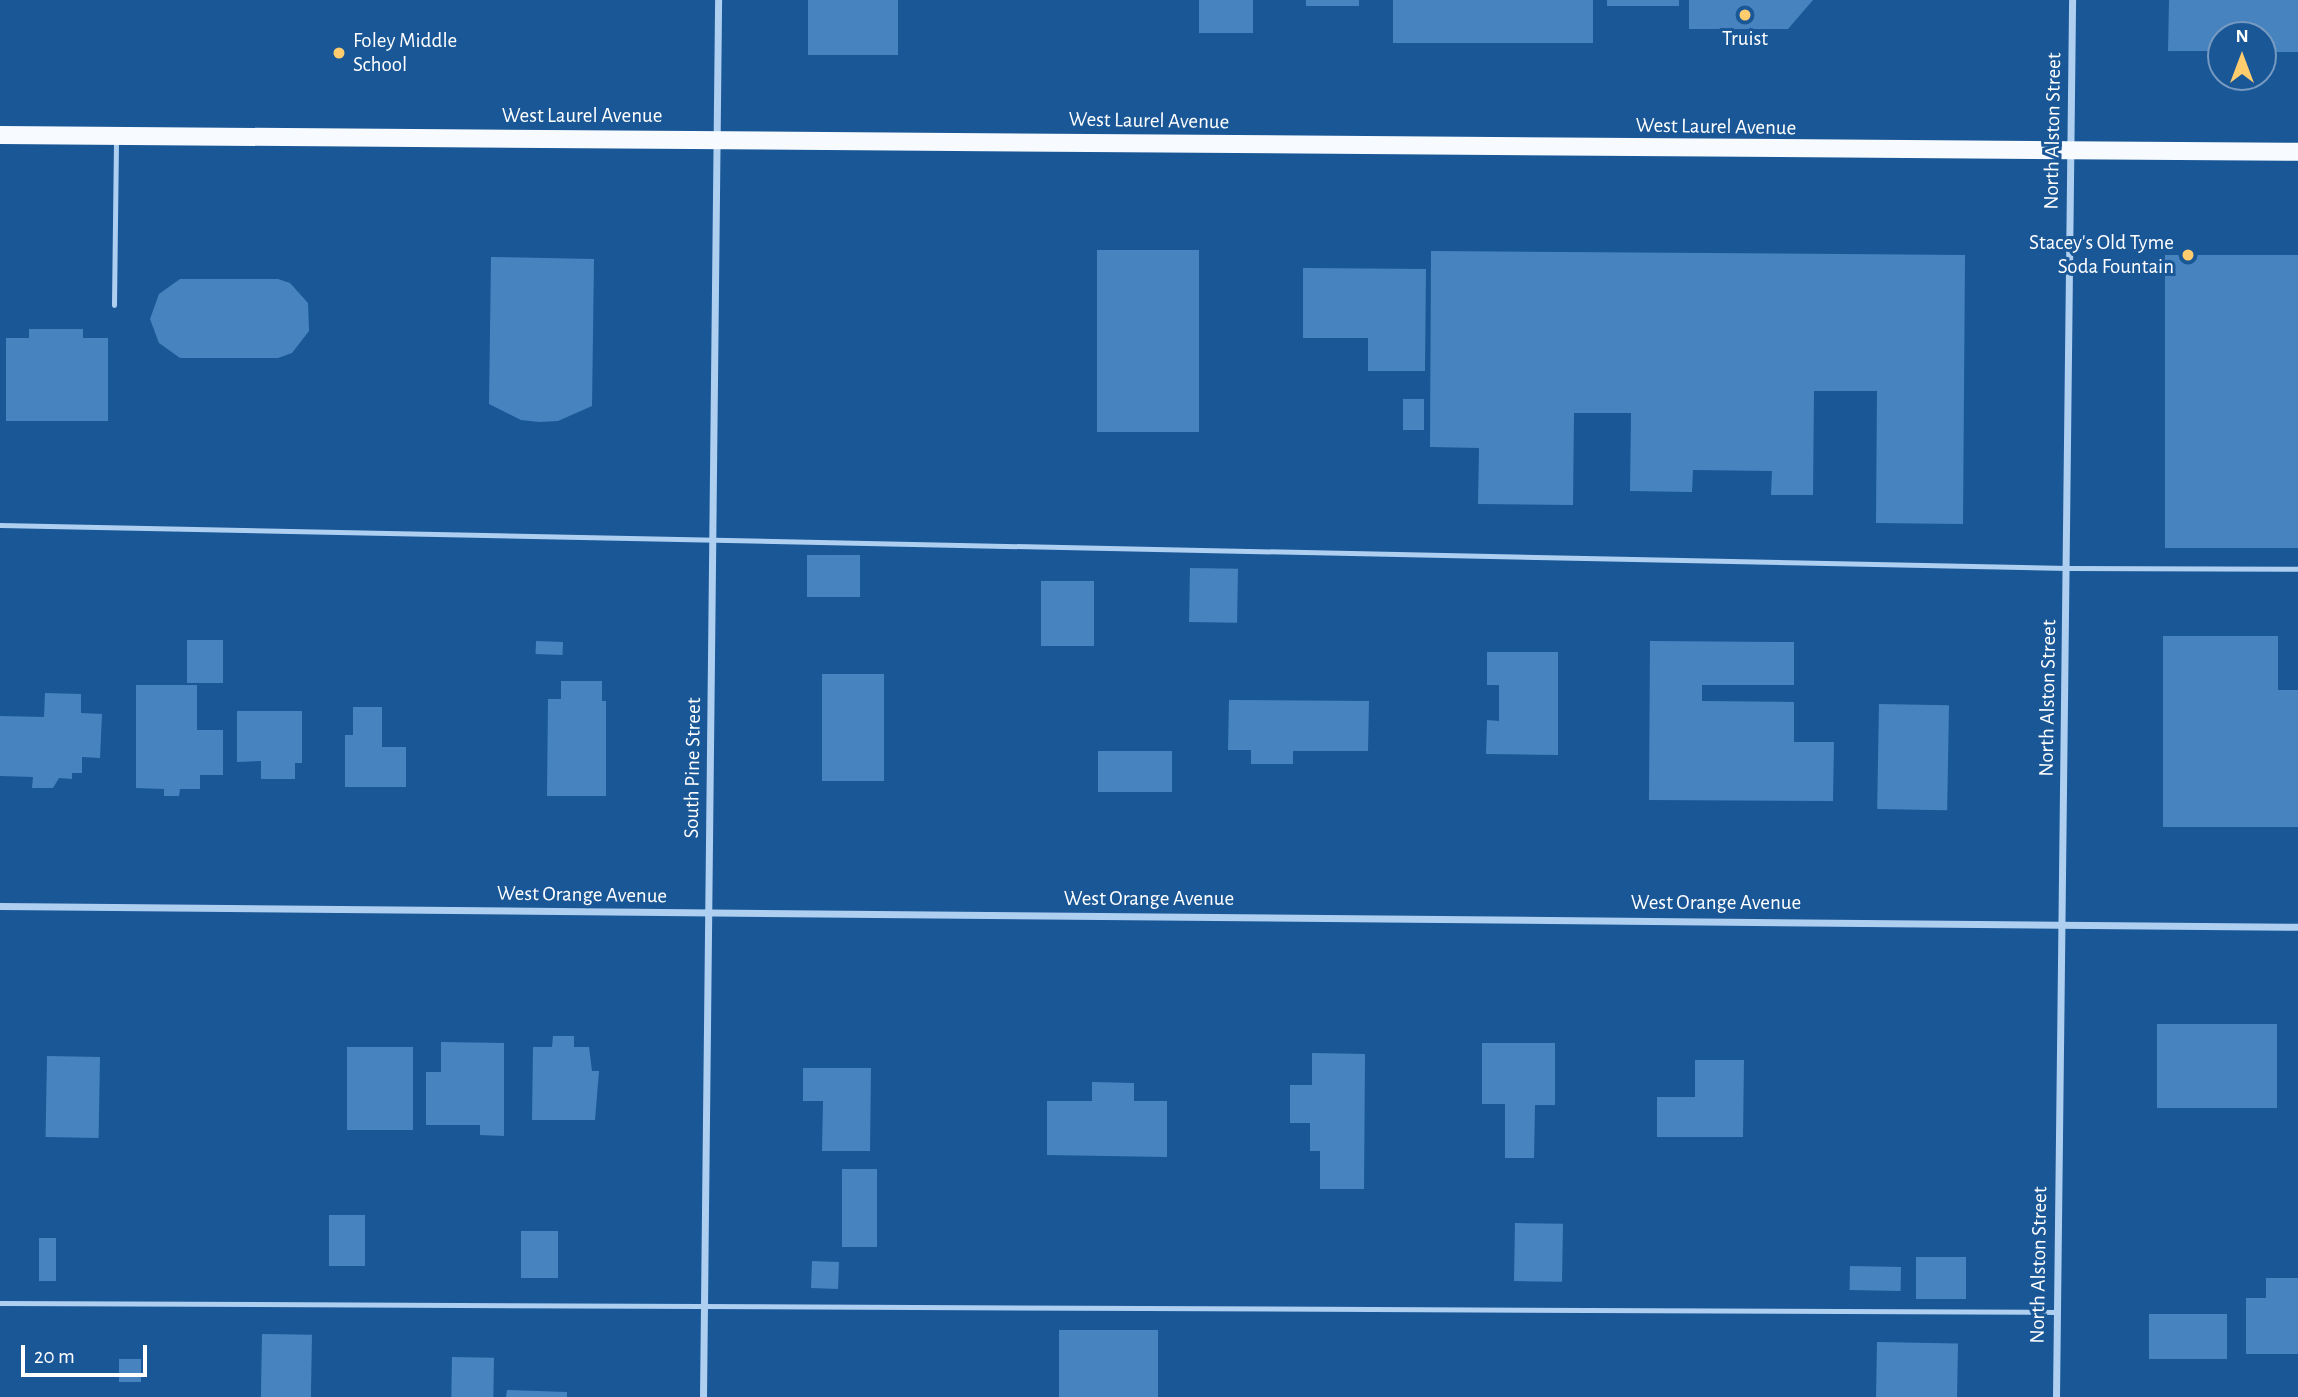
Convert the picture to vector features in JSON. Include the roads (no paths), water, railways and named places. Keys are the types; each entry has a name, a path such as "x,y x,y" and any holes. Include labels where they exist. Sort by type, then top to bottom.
{"main road":[{"name":"West Laurel Avenue","path":"0,135 719,139 2070,153 2298,152"}],"street":[{"name":"South Pine Street","path":"703,1397 715,538 718,0"},
{"name":"North Alston Street","path":"2056,1397 2068,568 2072,0"},
{"name":"West Orange Avenue","path":"0,906 2298,927"}],"lane":[{"path":"114,305 116,136"},
{"path":"0,525 2068,568 2298,569"},
{"path":"0,1303 2056,1312"}],"place":[{"name":"Truist","path":"1745,15"},
{"name":"Foley Middle School","path":"339,53"},
{"name":"Stacey's Old Tyme Soda Fountain","path":"2188,255"}]}
